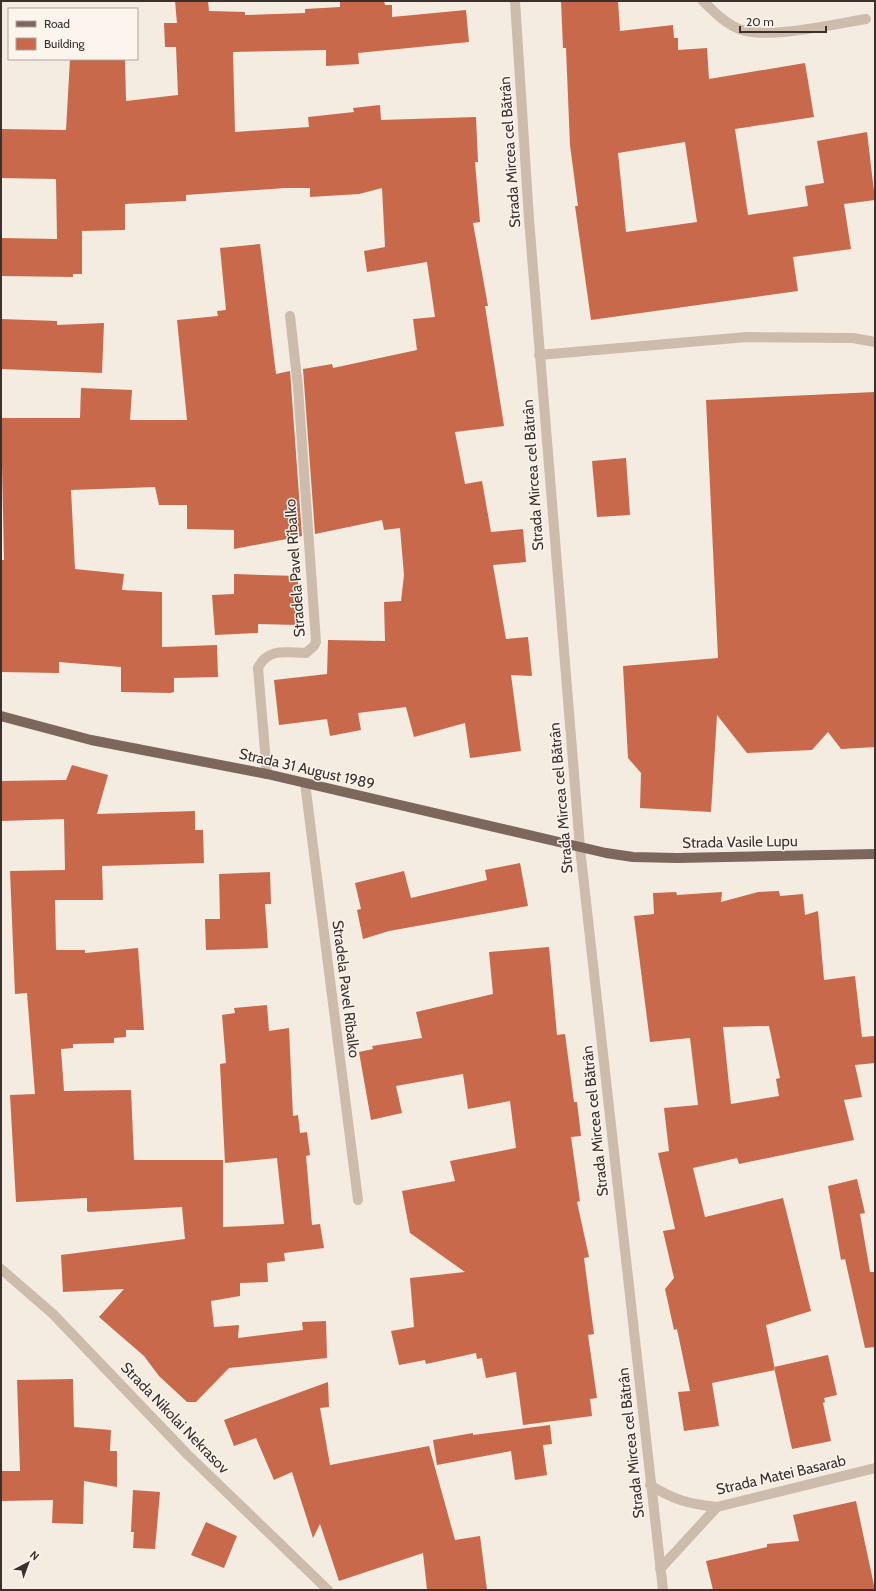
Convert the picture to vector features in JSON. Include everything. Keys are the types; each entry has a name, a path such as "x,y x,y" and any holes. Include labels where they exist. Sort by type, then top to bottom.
{"main road":[{"name":"Strada 31 August 1989","path":"1,716 91,740 267,774 606,853"},
{"name":"Strada Vasile Lupu","path":"606,853 633,857 677,858 875,854"}],"street":[{"name":"Strada Mircea cel Bătrân","path":"515,1 539,355 580,848 650,1485 663,1590"},
{"path":"704,1 716,15 740,29 768,34 866,19"},
{"name":"Stradela Pavel Rîbalko","path":"267,774 258,668 268,655 279,652 306,653 314,646 316,642 298,388 290,316"},
{"path":"539,355 747,337 853,338 875,342"},
{"name":"Stradela Pavel Rîbalko","path":"305,783 358,1200"},
{"name":"Strada Nikolai Nekrasov","path":"1,1269 53,1314 187,1454 328,1590"},
{"name":"Strada Matei Basarab","path":"650,1485 678,1501 695,1505 717,1507 875,1468"},
{"path":"660,1569 717,1507"}],"building":[{"path":"175,1 208,1 209,11 245,12 245,15 305,13 305,9 340,7 340,1 384,1 385,5 392,5 392,17 466,10 469,42 358,53 359,64 326,66 326,50 233,52 235,132 309,127 308,117 354,112 353,108 380,105 381,120 476,117 478,162 475,162 480,222 473,223 488,306 485,306 504,426 455,432 465,484 482,481 491,532 523,529 526,562 493,565 506,639 528,637 532,676 511,675 521,751 470,758 465,723 414,737 406,707 358,713 361,730 330,736 327,719 279,725 274,680 327,674 328,640 385,641 384,602 401,601 404,575 400,528 384,530 382,520 315,534 303,369 332,364 333,368 417,350 413,319 435,317 427,262 367,272 364,251 385,247 382,188 359,194 310,197 310,188 285,188 186,195 186,201 125,204 125,230 82,231 82,274 73,274 73,277 1,276 1,238 57,239 56,179 1,178 2,129 66,130 70,60 125,60 126,101 178,95 176,47 165,47 164,23 177,23"},
{"path":"561,1 618,1 620,31 673,25 674,38 678,38 678,50 707,48 709,79 805,63 814,117 735,129 748,215 808,206 805,186 824,183 817,141 867,132 875,200 844,204 851,249 793,257 798,291 591,320 575,206 578,206 570,145 566,48 563,48","holes":["685,142 697,222 626,232 618,153"]},
{"path":"260,244 276,374 290,371 302,536 234,549 234,530 187,529 187,505 159,505 155,487 71,490 75,569 124,574 122,590 162,592 162,647 217,645 218,677 174,678 174,692 170,693 121,692 121,667 59,662 59,673 1,672 2,560 4,560 1,418 80,418 81,388 132,390 130,420 187,420 177,320 218,316 217,311 226,310 220,248"},
{"path":"1,319 57,321 57,325 104,323 102,373 1,369"},
{"path":"875,392 875,747 841,749 828,732 812,750 747,753 717,715 711,812 640,808 641,773 628,758 623,666 718,658 706,400"},
{"path":"626,458 630,515 597,517 592,461"},
{"path":"234,574 298,576 298,625 258,624 258,633 215,635 212,595 234,594"},
{"path":"72,765 108,775 97,814 195,811 195,830 203,830 204,863 102,866 103,900 55,900 56,950 85,950 85,953 138,948 144,1030 126,1030 126,1037 114,1038 114,1043 73,1044 73,1048 61,1049 64,1091 131,1090 134,1160 223,1160 223,1227 284,1224 277,1158 225,1163 220,1064 226,1063 222,1015 235,1013 234,1008 267,1005 269,1031 289,1028 293,1116 298,1115 300,1133 307,1132 310,1155 306,1156 312,1225 320,1224 324,1248 284,1253 285,1261 267,1263 268,1282 240,1283 240,1296 211,1301 214,1327 239,1325 238,1338 303,1330 302,1322 326,1321 327,1358 229,1368 196,1402 187,1402 159,1376 144,1356 99,1317 124,1289 63,1292 61,1255 185,1239 182,1207 89,1212 87,1211 87,1198 16,1202 10,1095 35,1094 27,993 15,994 10,871 65,870 64,819 1,821 1,781 66,780"},
{"path":"520,863 528,906 389,931 363,939 357,910 361,909 355,883 404,871 411,898 487,880 485,870"},
{"path":"270,872 271,904 265,904 268,948 206,950 205,919 220,919 219,874"},
{"path":"779,891 780,896 803,894 805,915 818,911 824,980 855,976 862,1037 875,1036 875,1063 855,1065 862,1097 844,1100 854,1140 739,1164 737,1158 693,1168 705,1217 783,1198 811,1311 766,1325 775,1370 712,1383 719,1426 684,1431 678,1392 690,1391 677,1329 674,1330 665,1289 674,1278 663,1231 675,1229 658,1153 669,1151 664,1108 698,1105 690,1038 650,1042 634,916 654,914 653,893 676,892 677,895 722,892 721,902 758,892","holes":["769,1026 780,1078 776,1079 779,1096 731,1104 723,1027"]},
{"path":"549,947 557,1035 565,1034 574,1102 577,1102 581,1136 571,1137 580,1201 577,1202 589,1257 584,1258 594,1334 588,1335 597,1398 590,1399 592,1416 523,1425 516,1372 486,1378 482,1358 477,1359 476,1353 426,1364 425,1360 399,1365 391,1331 414,1327 410,1278 465,1272 410,1233 402,1191 455,1181 450,1161 516,1148 510,1101 468,1109 463,1074 396,1086 402,1113 371,1120 359,1052 373,1049 372,1046 422,1038 416,1012 493,994 489,952"},
{"path":"857,1179 865,1213 860,1214 870,1272 875,1272 875,1347 865,1348 845,1259 841,1260 828,1186"},
{"path":"828,1355 837,1395 824,1398 825,1402 823,1403 831,1441 792,1449 774,1367"},
{"path":"73,1379 74,1427 111,1430 110,1451 117,1451 117,1487 84,1481 83,1524 52,1523 53,1500 1,1501 1,1471 20,1471 17,1380"},
{"path":"328,1382 329,1407 320,1408 330,1465 429,1446 455,1540 480,1536 487,1590 427,1590 423,1553 339,1581 320,1524 313,1538 292,1472 274,1480 256,1438 234,1446 224,1420"},
{"path":"550,1425 552,1444 543,1445 547,1475 515,1480 511,1451 437,1465 433,1440 473,1433 473,1435"},
{"path":"133,1490 160,1492 155,1549 133,1548 134,1532 131,1532"},
{"path":"856,1501 875,1590 713,1590 706,1561 767,1547 767,1544 799,1541 793,1515"},
{"path":"206,1522 237,1536 224,1568 191,1555"}]}
